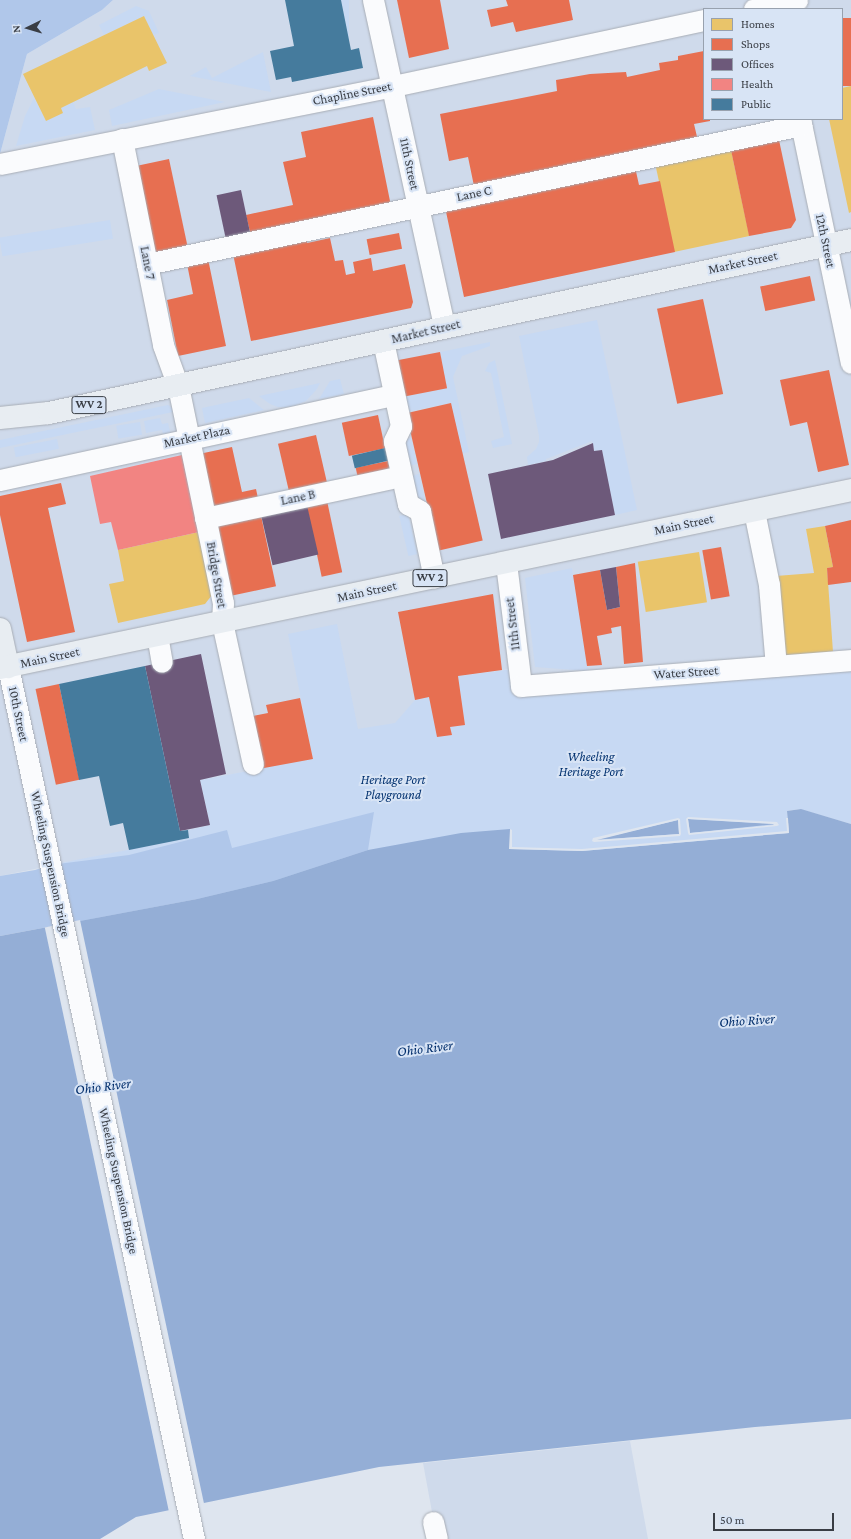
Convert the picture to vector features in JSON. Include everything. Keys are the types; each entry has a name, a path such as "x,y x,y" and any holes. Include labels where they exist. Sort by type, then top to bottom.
{"main road":[{"name":"Market Street","path":"0,418 49,413 851,240"},
{"name":"Main Street","path":"4,667 851,490"},
{"name":"10th Street","path":"0,629 4,667"}],"street":[{"name":"11th Street","path":"373,0 393,86 444,327"},
{"path":"759,8 797,0"},
{"name":"Chapline Street","path":"0,164 393,86 703,20"},
{"name":"Lane C","path":"147,264 801,122"},
{"name":"12th Street","path":"801,122 851,363"},
{"name":"Lane 7","path":"122,139 163,344 178,386"},
{"path":"383,341 401,426 394,441 408,504 420,511 434,578"},
{"name":"Bridge Street","path":"178,386 223,603 222,622 253,764"},
{"name":"Market Plaza","path":"0,480 394,395"},
{"name":"Lane B","path":"205,518 392,478"},
{"path":"754,511 769,585 776,666"},
{"name":"11th Street","path":"506,563 521,686"},
{"path":"157,635 162,662"},
{"name":"Water Street","path":"521,686 851,660"},
{"name":"10th Street","path":"4,667 32,775"},
{"name":"Wheeling Suspension Bridge","path":"32,775 194,1539"}],"shaded area":[{"path":"0,0 113,0 102,10 27,54 0,154"},
{"path":"113,0 851,0 851,660 521,686 518,668 458,676 465,725 452,735 200,780 210,825 188,830 189,838 0,876 0,154 27,54 102,10"},
{"path":"374,812 368,850 273,881 197,899 0,936 0,876 35,870 50,865 129,855 227,830 232,848"},
{"path":"630,1441 648,1539 437,1539 423,1463"}],"green space":[{"path":"341,0 349,0 349,51 341,51"},
{"path":"136,6 149,11 159,33 153,35 144,16 104,35 99,25"},
{"path":"263,52 271,92 190,76 206,67 212,78"},
{"path":"159,89 225,102 112,126 109,110"},
{"path":"34,98 46,121 63,113 61,108 73,102 76,109 90,107 95,130 16,146 25,116"},
{"path":"110,220 113,239 2,256 0,237"},
{"path":"597,320 637,510 615,515 602,450 594,451 592,441 546,459 546,461 528,465 527,457 536,449 539,442 539,436 519,336"},
{"path":"490,342 490,346 462,356 453,377 469,452 461,454 451,403 406,412 403,397 447,388 440,352"},
{"path":"495,360 512,444 493,448 491,441 504,437 491,373 485,371 489,363"},
{"path":"340,379 344,394 319,399 330,381"},
{"path":"320,383 317,389 306,401 291,407 278,407 270,404 259,396"},
{"path":"249,398 264,410 205,423 202,408"},
{"path":"168,405 172,408 173,412 0,448 0,440"},
{"path":"160,418 162,424 168,423 171,435 164,436 162,430 146,433 144,421"},
{"path":"140,422 142,435 118,439 116,426"},
{"path":"411,438 417,464 409,466 397,441"},
{"path":"57,439 59,449 16,457 14,447"},
{"path":"419,474 425,501 413,503 405,478"},
{"path":"408,514 417,554 408,556 399,516"},
{"path":"572,568 588,671 535,667 525,578"},
{"name":"Wheeling Heritage Port","path":"337,624 358,729 395,723 415,700 429,697 438,737 452,735 450,727 465,725 458,676 519,668 521,686 851,660 851,824 800,809 787,811 789,833 197,899 63,925 50,865 189,838 188,830 210,825 200,780 313,759 288,634"}],"water":[{"name":"Ohio River","path":"801,809 851,824 851,1419 755,1427 379,1467 136,1517 100,1539 0,1539 0,936 197,899 273,881 368,850 461,833 510,829 510,849 582,851 789,833 787,811"},
{"path":"688,819 777,824 690,833"},
{"path":"678,820 679,834 594,840"}],"pier":[{"path":"688,817 777,822 779,825 689,835 686,819","holes":["688,819 774,825 690,833"]},
{"path":"678,818 680,819 680,836 594,842 592,841 593,838","holes":["678,820 679,834 597,840"]},
{"path":"786,818 788,818 789,833 582,851 509,849 510,829 512,830 512,847 582,849 787,831"},
{"path":"80,920 204,1505 169,1512 45,927"}],"building: Homes":[{"path":"144,16 167,63 149,71 147,66 61,108 63,113 46,121 23,74"},
{"path":"851,86 851,212 849,213 829,120 843,120 843,88"},
{"path":"731,150 749,236 674,252 656,166"},
{"path":"825,526 833,567 827,568 833,652 783,656 776,576 814,573 806,529"},
{"path":"199,532 212,595 205,604 118,623 109,584 124,581 118,550"},
{"path":"699,552 707,602 646,612 638,562"}],"building: Shops":[{"path":"397,0 440,0 449,49 409,58"},
{"path":"506,0 569,0 573,20 516,32 513,22 491,27 487,10 508,6"},
{"path":"843,18 851,18 851,86 843,86"},
{"path":"703,51 703,120 710,121 694,124 698,141 474,186 468,157 449,161 440,114 557,91 556,80 590,74 626,72 627,77 660,70 659,63 678,60 678,56"},
{"path":"373,117 391,206 251,236 246,215 293,205 283,162 306,157 301,132"},
{"path":"779,140 796,220 791,228 749,236 731,150"},
{"path":"169,159 188,250 153,257 134,166"},
{"path":"635,167 639,185 660,181 675,252 464,297 445,207"},
{"path":"399,233 402,249 370,255 367,239"},
{"path":"306,235 307,243 330,238 335,261 343,260 346,275 355,273 353,262 371,258 373,271 405,264 413,302 411,308 251,341 232,249"},
{"path":"207,254 226,346 178,356 167,300 193,294 186,259"},
{"path":"810,276 815,300 765,311 760,287"},
{"path":"703,299 723,394 677,404 657,309"},
{"path":"440,352 447,388 402,397 395,361"},
{"path":"829,370 849,465 818,472 807,422 790,426 780,380"},
{"path":"451,403 483,540 438,551 406,413"},
{"path":"378,415 385,448 349,456 342,423"},
{"path":"316,435 327,483 289,492 278,444"},
{"path":"232,447 242,492 256,489 259,503 213,514 199,454"},
{"path":"388,461 391,475 359,482 356,468"},
{"path":"61,483 66,504 48,508 75,632 27,642 0,515 0,496"},
{"path":"326,496 342,572 322,577 305,500"},
{"path":"260,511 276,586 230,596 214,521"},
{"path":"851,520 851,582 828,585 827,568 833,567 825,526"},
{"path":"721,547 730,596 711,600 702,550"},
{"path":"635,563 643,662 624,664 621,626 611,628 612,633 597,636 602,665 587,666 573,575 600,570 607,610 620,607 616,567"},
{"path":"493,594 502,670 458,676 465,725 450,727 452,735 437,737 429,697 415,700 398,612"},
{"path":"59,684 79,780 56,785 36,689"},
{"path":"300,698 313,759 264,768 253,716 268,713 266,705"}],"building: Offices":[{"path":"241,190 251,236 226,241 217,195"},
{"path":"593,443 594,451 602,450 615,515 501,539 488,474 553,460"},
{"path":"306,501 318,555 273,565 260,512"},
{"path":"616,567 620,607 607,610 600,570"},
{"path":"201,654 226,774 200,780 210,825 180,831 145,666"}],"building: Health":[{"path":"182,455 199,532 118,550 111,522 100,524 90,476"}],"building: Public":[{"path":"285,0 341,0 351,50 359,48 363,68 292,82 291,77 276,80 270,51 294,46"},
{"path":"385,448 388,461 355,468 352,456"},
{"path":"145,666 180,831 188,830 189,838 129,850 123,823 110,826 99,776 79,780 59,684"}],"park label":[{"name":"Heritage Port Playground","path":"393,788"}]}
